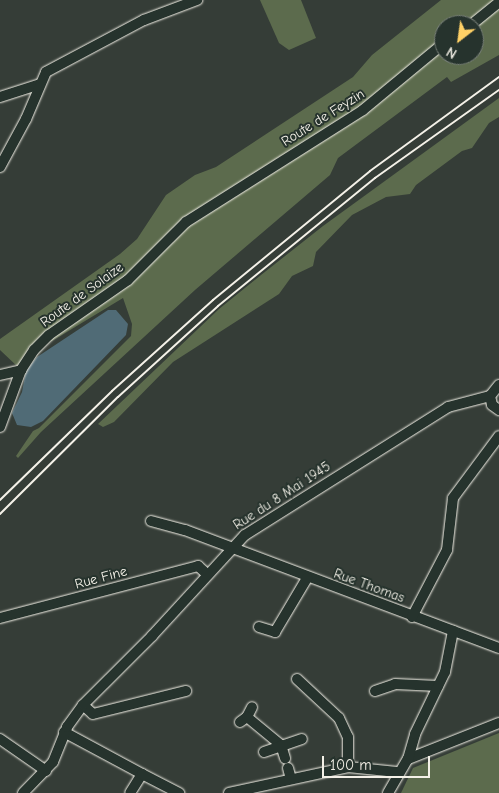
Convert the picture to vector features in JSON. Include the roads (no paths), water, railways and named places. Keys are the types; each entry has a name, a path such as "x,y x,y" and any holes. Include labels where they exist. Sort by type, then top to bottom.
{"street":[{"path":"0,167 26,118 38,85 46,72 144,20 197,0"},
{"path":"483,15 499,2"},
{"name":"Route de Feyzin","path":"210,208 386,94 434,49"},
{"path":"0,97 38,85"},
{"name":"Route de Solaize","path":"0,426 21,370 34,350 49,335 110,294 186,222 210,208"},
{"path":"0,375 21,370"},
{"path":"499,384 490,396 492,404 499,410"},
{"name":"Rue du 8 Mai 1945","path":"46,771 64,732 83,705 152,636 229,548 245,535 448,407 490,396"},
{"path":"412,617 447,550 450,511 459,487 499,436"},
{"name":"Rue Thomas","path":"151,521 185,530 306,578 499,648"},
{"name":"Rue Fine","path":"0,618 198,566 207,574"},
{"path":"259,627 276,632 306,578"},
{"path":"388,793 397,772 408,759 415,734 445,672 453,631"},
{"path":"297,679 339,718 348,737 348,767"},
{"path":"375,691 395,684 438,686"},
{"path":"83,705 93,714 186,691"},
{"path":"246,715 282,745 285,758"},
{"path":"408,759 499,723"},
{"path":"64,732 179,793"},
{"path":"264,752 302,739"},
{"path":"0,740 46,771 23,793"},
{"path":"229,793 290,774 348,767 397,772"},
{"path":"130,793 142,774"}],"water":[{"path":"108,310 116,310 128,324 126,335 43,421 31,427 17,425 12,413 22,392 26,371 37,357"}],"railway":[{"path":"0,500 112,391 213,300 370,171 499,77"},
{"path":"0,514 118,397 218,306 375,178 499,90"}]}
